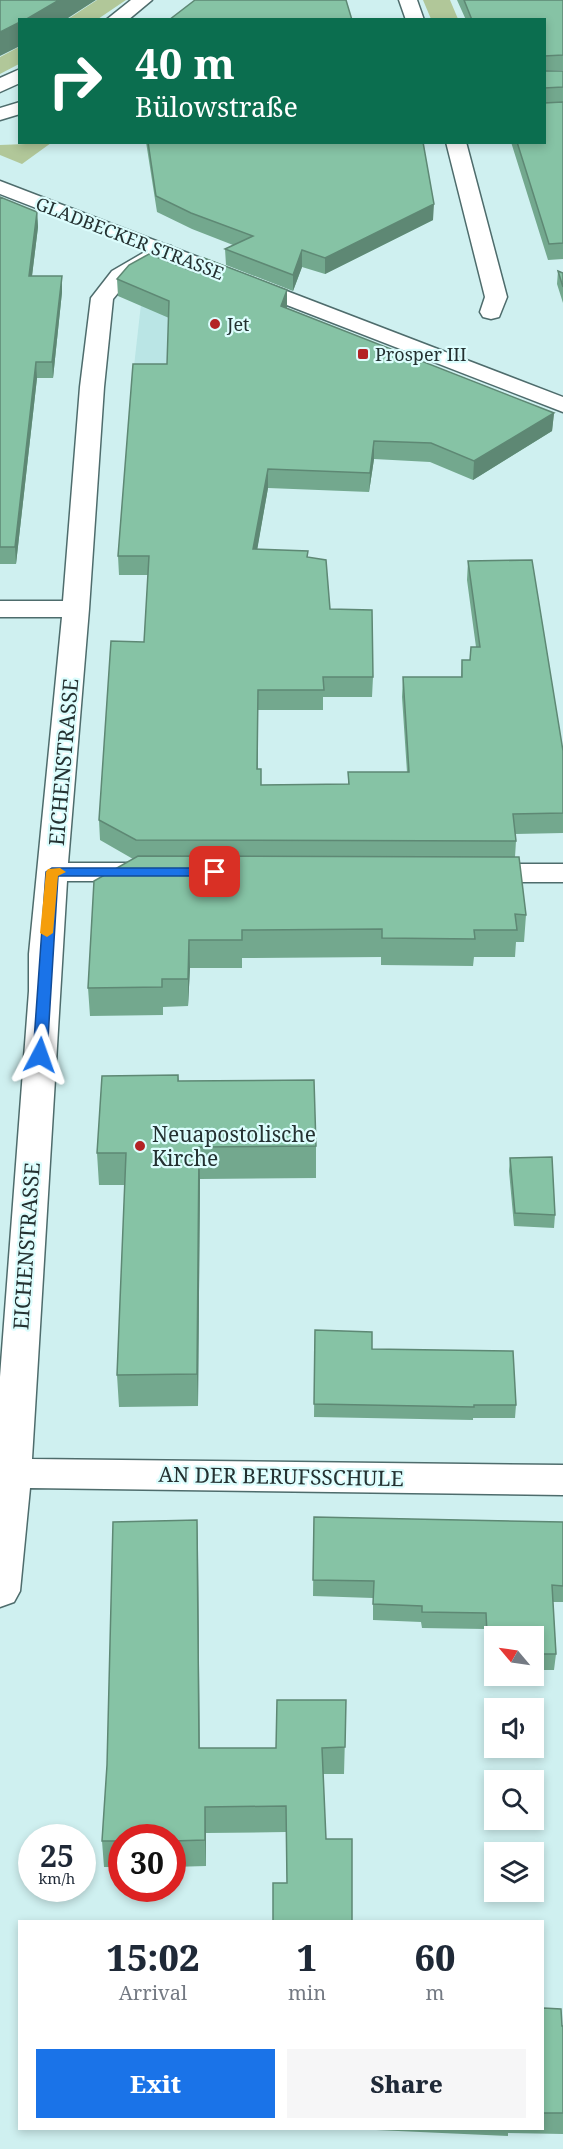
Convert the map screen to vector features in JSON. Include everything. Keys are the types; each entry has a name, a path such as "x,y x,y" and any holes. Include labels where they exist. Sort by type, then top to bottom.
{"street":[{"path":"118,18 143,0"},
{"path":"408,0 414,18"},
{"path":"0,86 18,76"},
{"path":"3,125 18,110"},
{"path":"457,144 496,297 490,312"},
{"name":"GLADBECKER STRASSE","path":"0,187 563,405"},
{"name":"EICHENSTRASSE","path":"0,1591 6,1473 52,872 76,609 92,387 102,298 120,276 163,251"},
{"path":"0,609 76,609"},
{"path":"52,872 183,872"},
{"path":"444,873 563,873"},
{"name":"AN DER BERUFSSCHULE","path":"6,1473 563,1480"}],"shaded area":[{"path":"177,282 206,382 133,375 141,304"}],"green space":[{"path":"97,0 126,0 99,18 70,18"},
{"path":"423,0 450,0 458,18 431,18"},
{"path":"18,48 18,65 0,74 0,57"},
{"path":"50,144 22,164 0,155 0,145"}],"building":[{"path":"0,0 59,0 28,18 18,18 18,23 0,32"},
{"path":"195,0 346,0 351,18 172,18"},
{"path":"464,0 563,0 563,55 546,56 546,18 471,18"},
{"path":"546,71 563,71 563,87 546,88"},
{"path":"563,102 563,243 549,244 518,144 546,144 546,103"},
{"path":"148,144 423,144 434,204 325,258 302,250 293,275 225,249 253,236 191,213 156,196"},
{"path":"0,197 37,212 29,276 62,276 52,362 36,362 15,547 0,547"},
{"path":"149,254 197,273 204,258 287,290 281,306 554,413 474,461 431,443 374,441 370,473 268,469 253,549 308,551 307,557 326,560 330,609 372,610 373,677 323,677 324,690 258,690 257,769 261,769 261,785 349,784 348,772 409,772 403,677 462,677 462,660 470,660 471,647 480,647 468,561 532,560 563,751 563,813 513,814 516,841 136,840 99,820 111,641 144,642 149,556 118,556 133,364 167,364 169,301 117,279 129,265"},
{"path":"558,271 563,273 563,287"},
{"path":"138,856 519,857 526,915 515,914 517,930 474,930 475,939 382,938 382,929 242,930 242,940 189,940 188,979 162,979 162,987 88,988 94,881"},
{"path":"178,1075 178,1081 314,1080 316,1146 199,1147 197,1374 117,1375 126,1153 97,1153 102,1076"},
{"path":"552,1157 555,1215 515,1213 510,1158"},
{"path":"315,1330 372,1332 372,1349 513,1351 516,1405 474,1405 474,1407 314,1404"},
{"path":"314,1517 563,1522 563,1586 552,1585 556,1654 544,1654 544,1626 487,1626 486,1613 422,1612 422,1606 373,1604 374,1581 313,1580"},
{"path":"197,1520 199,1748 276,1748 277,1700 346,1700 345,1747 322,1748 326,1839 352,1839 352,1920 273,1920 273,1883 287,1883 286,1806 205,1807 205,1840 186,1841 186,1824 108,1824 108,1841 102,1841 107,1765 113,1522"},
{"path":"544,2008 561,2009 563,2113 544,2113"}],"slow traffic":[{"path":"47,933 52,872 60,872"}],"place":[{"name":"Jet","path":"215,324"},
{"name":"Prosper III","path":"363,354"},
{"name":"Neuapostolische Kirche","path":"140,1146"}],"route":[{"path":"40,1055 52,872 215,872"}]}
